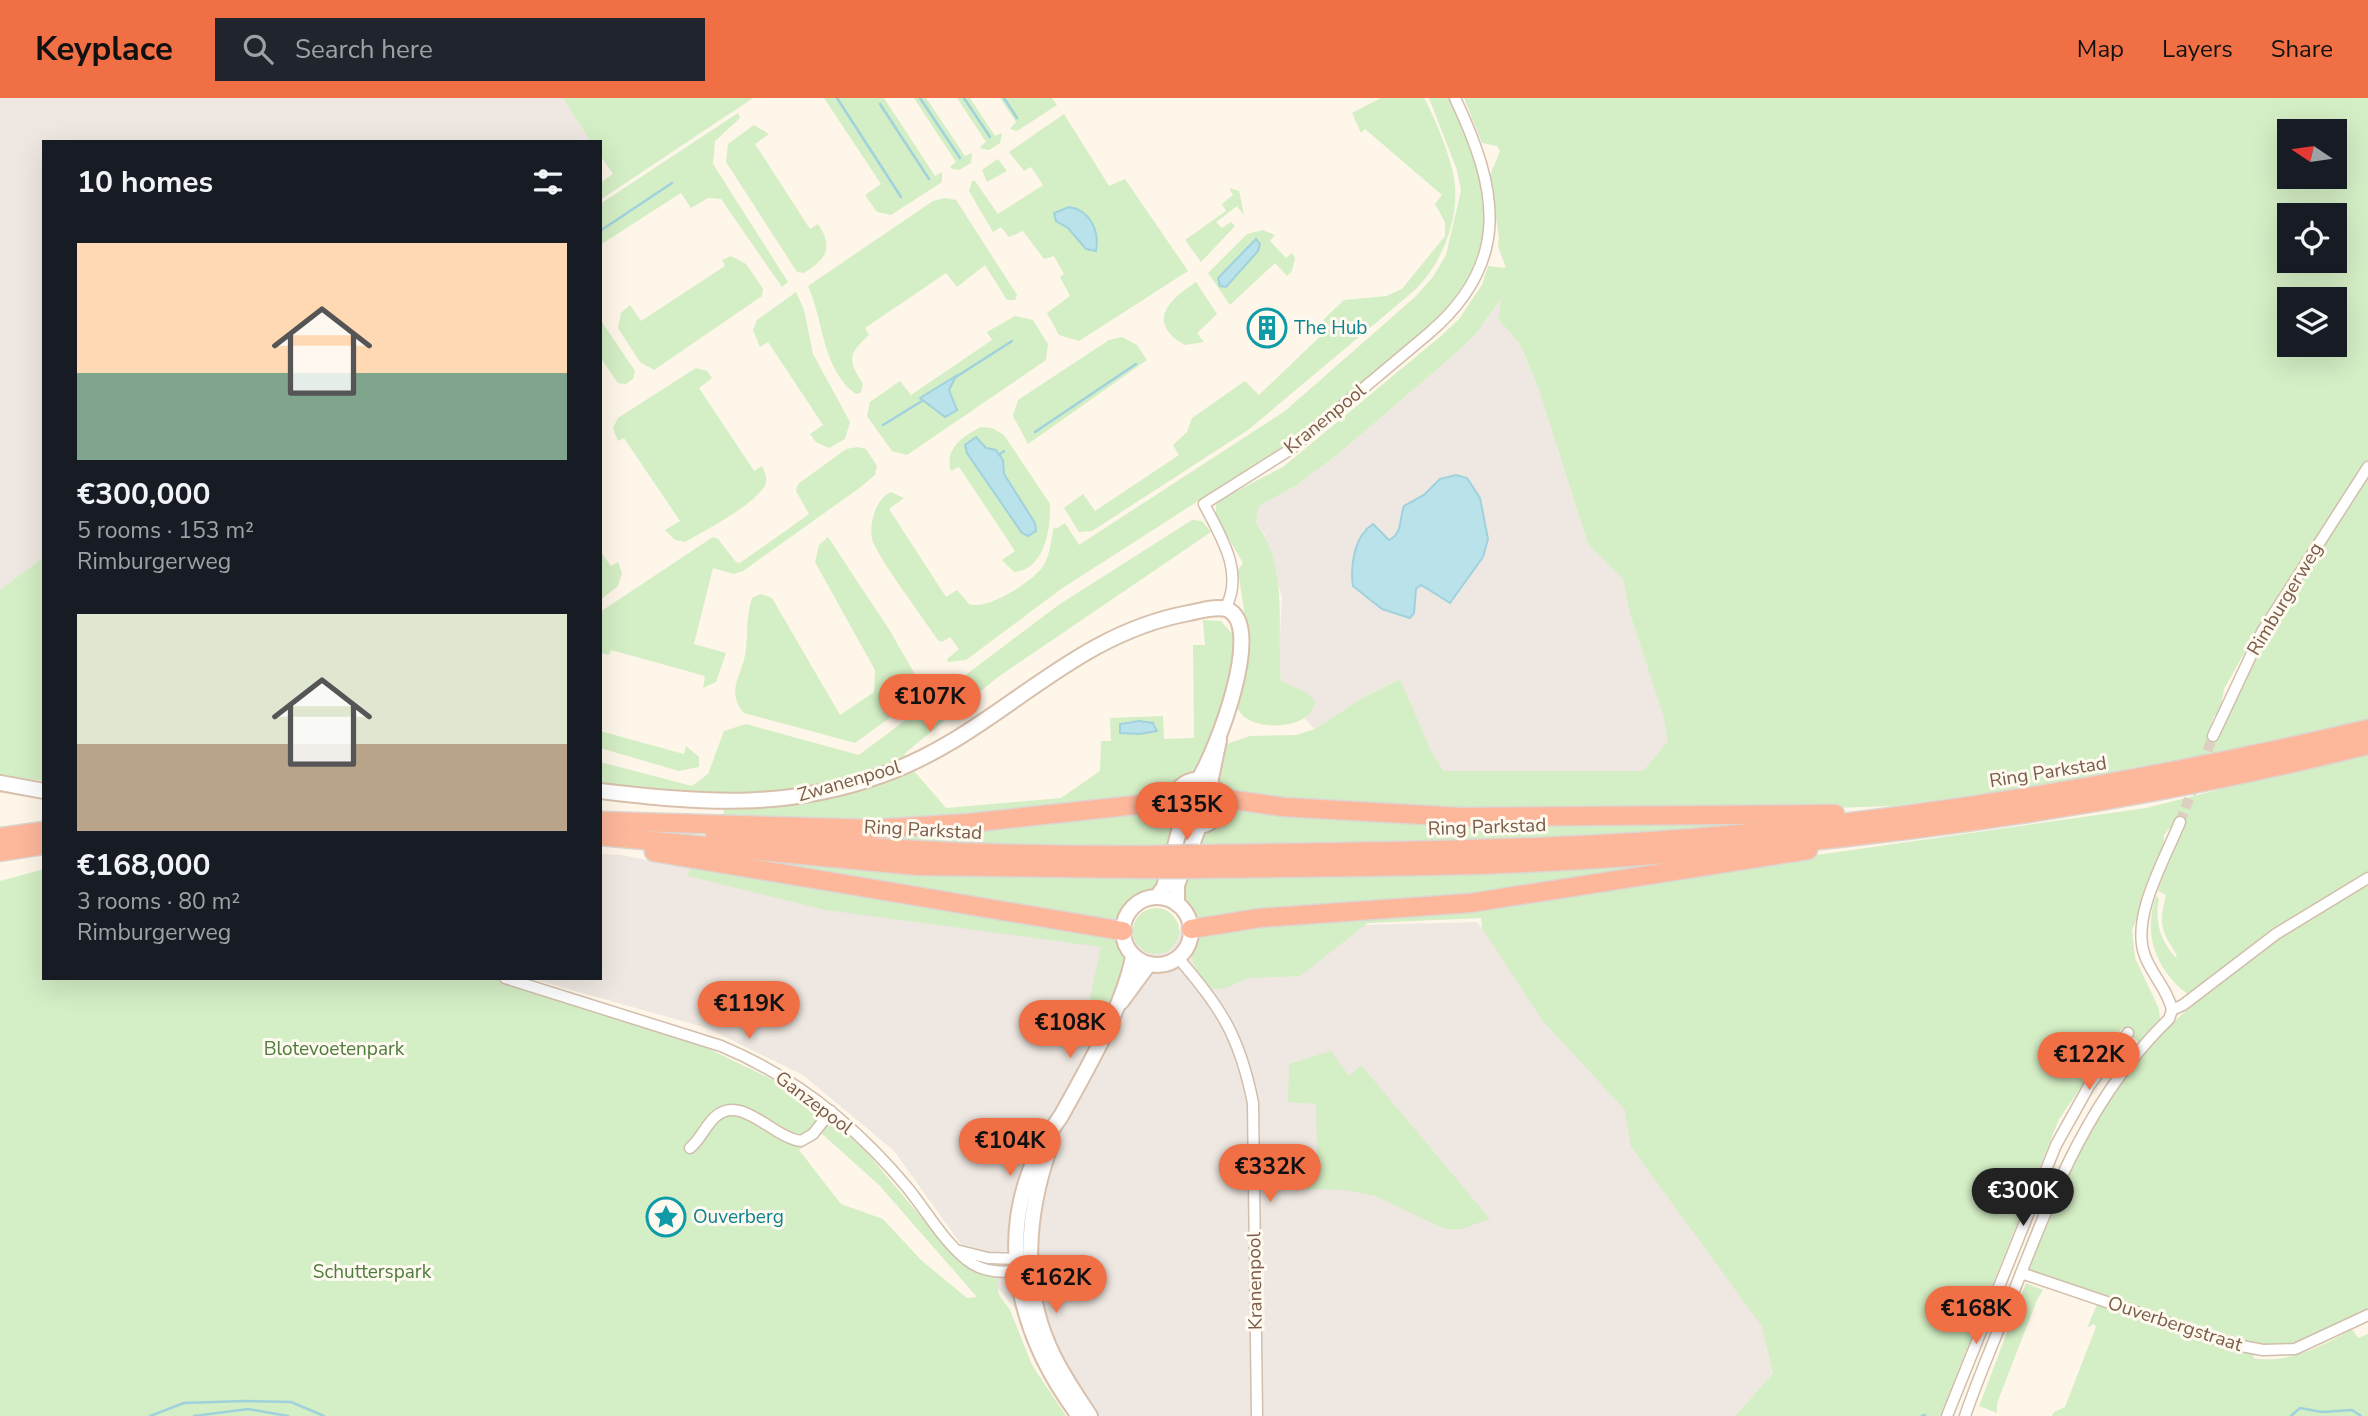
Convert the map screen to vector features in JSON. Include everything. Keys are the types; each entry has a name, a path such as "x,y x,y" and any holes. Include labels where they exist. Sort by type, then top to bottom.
{"highway":[{"name":"Ring Parkstad","path":"1892,823 2092,787 2368,729"},
{"name":"Ring Parkstad","path":"602,838 919,866 1197,861 1603,844 1892,823 2100,800 2368,744"},
{"path":"602,822 873,828 969,824 1154,803 1175,797"},
{"path":"1220,799 1283,807 1460,817 1696,818 1810,813 1892,823"},
{"name":"Ring Parkstad","path":"602,822 809,844 1146,862"},
{"path":"1191,929 1259,918 1470,903 1788,855 1892,823"},
{"path":"0,837 42,831"},
{"path":"602,838 1123,931"},
{"path":"0,852 42,845"}],"main road":[{"name":"Zwanenpool","path":"602,791 726,803 792,798 849,785 902,767 953,742 1077,655 1102,642 1164,618 1209,609 1225,609"},
{"path":"1204,781 1218,758 1220,736 1232,700 1241,644 1238,618 1225,609"},
{"path":"1204,781 1220,799 1216,817 1199,825 1182,820 1176,812 1175,797 1184,784 1204,781"},
{"path":"0,783 42,791"},
{"path":"1157,897 1177,904 1185,912 1191,929 1186,948 1178,958 1171,963 1149,964 1133,957 1127,948 1123,931 1127,914 1133,906 1157,897 1164,887 1182,820"},
{"path":"1177,904 1177,885 1199,825"},
{"path":"1079,1416 1054,1382 1036,1348 1027,1321 1021,1263 1022,1202 1030,1171 1116,1008 1133,957"},
{"path":"1116,1008 1149,964"},
{"path":"1021,1263 1049,1348 1090,1416"}],"street":[{"name":"Kranenpool","path":"1225,609 1234,585 1232,570 1221,536 1204,505 1291,449 1450,316 1478,275 1491,233 1492,208 1486,174 1455,98"},
{"name":"Rimburgerweg","path":"2213,736 2262,632 2368,467"},
{"path":"1965,1416 2061,1175 2087,1125 2115,1082 2169,1019 2172,1010 2144,956 2140,930 2147,904 2180,822"},
{"path":"2172,1010 2183,1005 2276,934 2368,878"},
{"name":"Kranenpool","path":"1178,958 1214,1001 1229,1025 1243,1056 1253,1103 1257,1416"},
{"name":"Ganzepool","path":"511,980 721,1046 749,1058 831,1111 880,1156 959,1251 1021,1263"},
{"path":"1947,1416 2056,1144 2089,1086 2128,1033"},
{"path":"690,1148 702,1138 716,1116 725,1111 749,1113 778,1134 801,1141 813,1134 831,1111"},
{"name":"Ouverbergstraat","path":"2021,1273 2208,1337 2263,1350 2295,1349 2368,1315"}],"shaded area":[{"path":"0,98 563,98 590,140 42,140 42,558 0,590"},
{"path":"1502,296 1498,319 1520,344 1539,390 1588,544 1623,579 1630,614 1663,715 1668,741 1643,771 1444,771 1432,753 1399,679 1362,698 1315,729 1305,719 1314,708 1306,692 1281,681 1279,655 1282,598 1265,535 1256,523 1259,506 1297,485 1337,455 1456,353 1476,334"},
{"path":"602,854 621,855 1030,934 1477,922 1629,1112 1761,1325 1773,1373 1735,1416 1093,1416 1066,1369 960,1243 894,1151 803,1075 707,1028 536,980 602,980"}],"green space":[{"path":"563,98 753,98 602,199 602,182 613,174 602,158 602,140 590,140"},
{"path":"824,98 884,98 935,176 942,172 942,182 891,215 877,212 865,195 881,184"},
{"path":"914,98 926,98 965,156 972,153 971,163 959,170 950,167 956,162"},
{"path":"957,98 970,98 995,136 1002,133 1000,143 989,150 980,147 986,142"},
{"path":"1000,98 1052,98 1057,105 1017,131 1010,129 1016,122"},
{"path":"1381,98 1424,98 1448,154 1455,186 1454,214 1446,242 1433,268 1415,290 1248,430 1092,531 1079,532 1064,508 1083,494 1095,511 1179,455 1173,445 1187,432 1192,418 1245,381 1259,395 1330,327 1323,320 1344,300 1386,296 1402,289 1445,236 1445,222 1435,204 1442,195 1365,129 1361,133 1352,113"},
{"path":"1429,98 1451,98 1474,158 1485,211 1483,237 1476,264 1462,290 1439,318 1287,444 1061,589 966,660 948,662 947,659 959,649 950,637 942,642 938,640 875,547 871,533 873,519 881,500 891,492 904,498 889,509 946,597 957,590 969,604 987,603 1010,593 1039,572 1048,557 1054,527 1056,529 1065,523 1079,545 1285,411 1415,297 1433,277 1446,255 1461,191 1457,170"},
{"path":"1464,98 2368,98 2368,460 2261,623 2224,689 2220,712 2214,716 2207,736 2211,737 2221,731 2227,719 2225,716 2265,636 2368,477 2368,723 2228,755 2049,785 1893,806 1830,808 1810,821 1522,842 1207,846 1200,878 1711,856 1789,859 2146,808 2368,752 2368,1311 2300,1341 2257,1348 2253,1358 2279,1359 2292,1356 2318,1347 2352,1329 2358,1338 2368,1334 2368,1416 2052,1416 2054,1412 2065,1407 2096,1327 2094,1324 2087,1328 2101,1295 2028,1271 2057,1196 2094,1124 2140,1057 2198,1001 2173,981 2164,969 2157,956 2151,927 2156,896 2159,899 2157,916 2160,931 2177,959 2162,923 2166,895 2158,891 2170,853 2181,836 2183,822 2174,823 2164,835 2164,851 2132,930 2135,958 2159,1009 2160,1019 2140,1043 2122,1028 2059,1119 1940,1416 1735,1416 1773,1373 1761,1325 1631,1147 1625,1110 1542,1020 1482,928 1481,918 1368,923 1300,976 1249,978 1224,989 1210,988 1200,975 1192,955 1194,941 1199,934 1183,904 1181,888 1199,837 1217,822 1226,806 1220,779 1226,744 1250,736 1296,735 1315,729 1362,698 1400,679 1432,753 1444,771 1643,771 1668,741 1663,715 1630,614 1623,579 1588,544 1539,390 1520,344 1498,319 1501,298 1476,334 1456,353 1337,455 1297,485 1259,506 1256,523 1267,541 1278,579 1281,681 1306,692 1315,701 1312,711 1304,718 1281,725 1255,722 1245,717 1238,709 1247,631 1238,570 1243,563 1216,517 1216,505 1225,497 1283,467 1459,319 1482,285 1488,266 1506,268 1498,246 1490,175 1500,151 1497,146 1482,143"},
{"path":"738,113 740,118 715,141 713,164 788,282 782,287 721,199 708,198 691,208 681,193 602,244 602,203"},
{"path":"1064,114 1109,186 1125,179 1188,271 1079,341 1059,335 1047,313 1070,296 1060,277 1064,274 1054,256 1044,259 1023,231 1009,237 1001,227 993,232 969,191 972,181 975,181 998,214 1043,185 1031,167 1024,171 1009,152"},
{"path":"754,125 769,134 755,144 810,229 818,224 826,240 822,258 804,273 797,272 726,162 728,144"},
{"path":"998,159 1007,171 987,182 982,170"},
{"path":"1229,188 1239,191 1244,215 1237,206 1216,222 1222,228 1231,222 1235,226 1201,262 1185,240 1226,211 1222,204 1233,195"},
{"path":"945,198 956,200 1017,295 1015,300 1007,300 985,265 957,287 946,273 865,328 869,335 853,353 852,358 863,384 861,393 856,394 836,372 830,359 808,286 933,201"},
{"path":"1263,230 1275,235 1270,241 1286,258 1292,253 1295,258 1292,271 1287,276 1275,263 1230,305 1208,273 1247,234"},
{"path":"731,256 746,264 763,289 762,296 654,370 640,362 618,328 621,313 630,305 641,321 725,266 722,260"},
{"path":"1196,282 1217,314 1197,333 1204,342 1185,345 1166,328 1164,319 1171,303"},
{"path":"796,292 804,310 813,354 850,422 845,439 829,448 816,442 810,434 823,425 768,342 760,347 753,330 757,320"},
{"path":"1015,316 1033,320 1048,344 1046,360 907,455 892,451 867,416 870,402 900,381 911,395 992,340 987,332"},
{"path":"602,322 635,371 633,379 626,384 618,383 602,360"},
{"path":"1122,337 1137,345 1147,360 1028,444 1013,416 1018,400 1109,340"},
{"path":"696,368 707,371 712,378 699,388 754,471 762,466 766,482 758,495 739,510 685,542 675,540 665,530 680,521 624,438 618,441 613,428 618,418"},
{"path":"981,427 992,428 1004,435 1050,504 1044,547 1039,556 1024,570 1014,572 1002,560 1015,551 959,467 951,471 950,456 957,444"},
{"path":"846,449 866,449 877,466 875,475 743,571 734,574 713,568 694,644 726,653 716,682 703,688 705,676 611,650 609,655 602,653 602,611 713,537 740,563 809,514 796,491 798,484"},
{"path":"1192,520 1202,521 1211,532 998,677 904,754 907,759 831,783 793,789 717,793 602,786 602,763 692,786 708,774 724,731 746,724 859,755 1060,604"},
{"path":"828,537 890,631 925,692 855,743 744,713 736,697 735,689 745,658 750,605 752,598 761,594 772,598 840,715 874,692 875,670 815,562 819,545"},
{"path":"602,554 611,566 618,562 622,573 618,586 602,598"},
{"path":"42,558 42,781 0,776 0,590"},
{"path":"1203,620 1221,621 1234,636 1231,678 1221,714 1196,771 1182,780 1170,793 940,821 723,820 724,807 811,801 914,771 946,808 1061,798 1100,771 1101,741 1111,741 1110,718 1163,716 1164,739 1194,738 1193,645 1205,645","holes":["1130,721 1156,725 1157,731 1140,734 1121,733 1120,724"]},
{"path":"602,732 684,754 686,746 699,757 699,767 679,771 602,749"},
{"path":"1198,789 1207,793 1211,802 1207,811 1198,815 1189,811 1185,802 1189,793"},
{"path":"1171,805 1177,821 1174,846 990,848 788,833"},
{"path":"701,854 952,874 1162,878 1152,890 1128,908 1118,923"},
{"path":"691,863 1112,930 1124,955 1122,979 1100,1028 1083,1029 1101,947 826,910 688,876"},
{"name":"Schutterspark","path":"42,870 42,980 498,980 707,1048 784,1085 815,1106 863,1148 953,1255 973,1269 996,1275 999,1295 1010,1310 1032,1365 1066,1416 0,1416 0,881","holes":["820,1132 879,1185 977,1297 967,1298 921,1260 883,1219 841,1204 799,1150"]},
{"path":"1156,908 1165,909 1172,915 1178,922 1178,940 1172,947 1165,953 1156,954 1147,953 1140,947 1134,940 1133,931 1134,922 1140,915 1147,909"},
{"path":"1331,1051 1349,1076 1361,1065 1490,1219 1462,1229 1445,1229 1375,1196 1344,1190 1265,1188 1264,1154 1317,1153 1316,1104 1288,1102 1289,1064"},
{"path":"2026,1283 2043,1290 1997,1403 1997,1413 1979,1406"}],"water":[{"path":"1069,207 1083,212 1092,223 1097,243 1096,251 1086,249 1068,228 1056,221 1054,213"},
{"path":"1256,239 1260,244 1258,251 1226,287 1220,286 1218,278"},
{"path":"956,376 949,390 957,410 945,417 920,398"},
{"path":"976,437 986,448 996,450 1003,460 1004,474 1035,523 1036,531 1028,536 1022,533 967,453 965,445"},
{"path":"1456,475 1467,478 1480,498 1488,539 1483,557 1450,603 1421,585 1416,589 1414,613 1410,618 1382,609 1353,586 1353,561 1361,536 1373,524 1389,540 1399,530 1404,506 1424,495 1440,479"},
{"path":"1139,721 1153,723 1157,731 1120,733 1120,724"}],"waterway":[{"path":"837,98 901,197"},
{"path":"920,98 960,158"},
{"path":"964,98 990,137"},
{"path":"1004,98 1017,118"},
{"path":"880,104 929,179"},
{"path":"602,230 672,183"},
{"path":"956,377 1012,341"},
{"path":"1035,432 1136,364"},
{"path":"883,425 922,401"},
{"path":"999,455 1004,451"},
{"path":"150,1416 184,1403 244,1401 291,1402 324,1416"},
{"path":"2291,1416 2300,1408 2322,1412 2352,1410 2361,1416"},
{"path":"194,1416 248,1409 288,1416"}],"tunnel":[{"path":"2202,765 2213,736"},
{"path":"2180,822 2195,783"}],"place":[{"name":"The Hub","path":"1267,328"},
{"name":"Ouverberg","path":"666,1217"}],"park label":[{"name":"Blotevoetenpark","path":"334,1049"}]}
